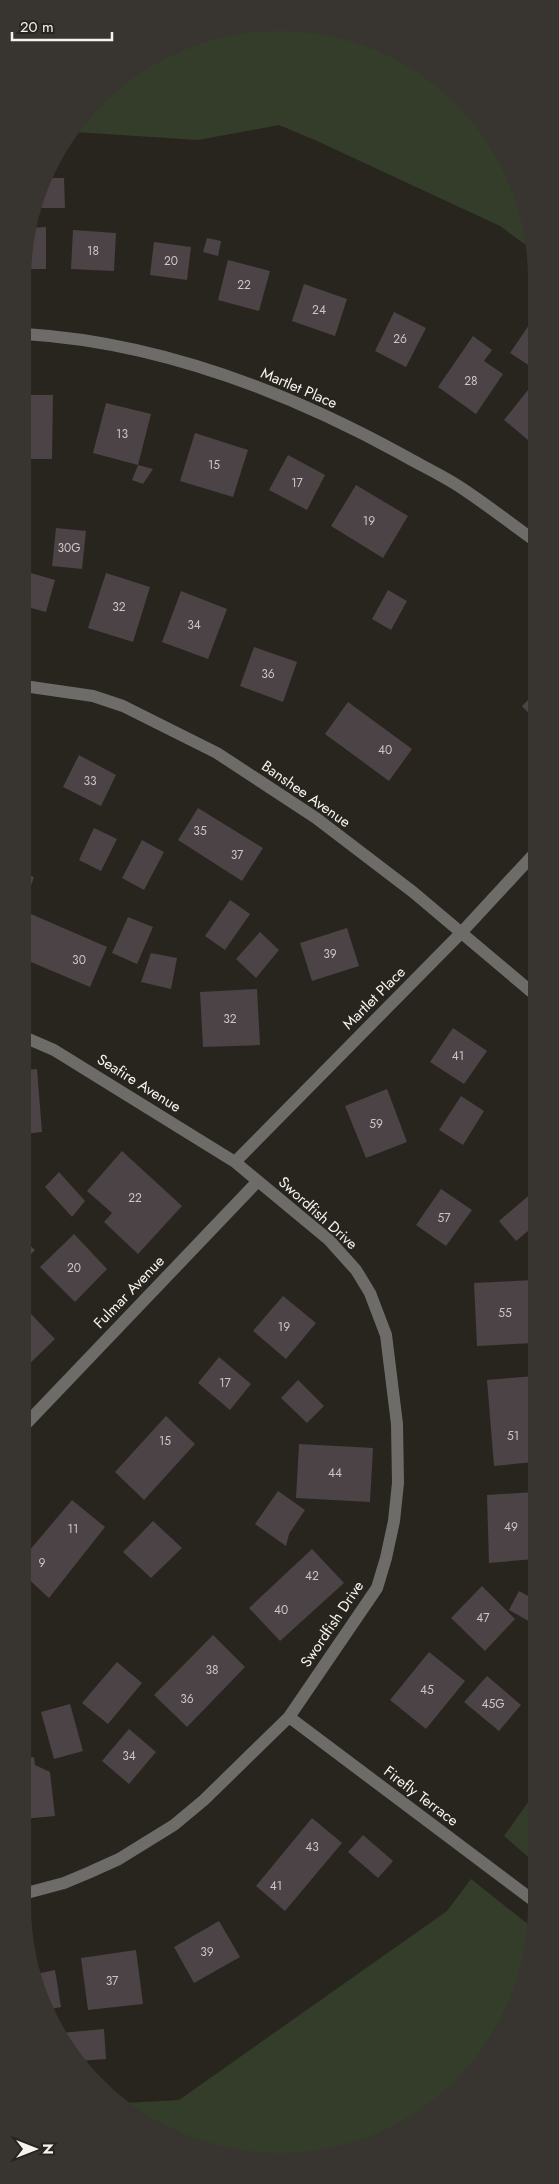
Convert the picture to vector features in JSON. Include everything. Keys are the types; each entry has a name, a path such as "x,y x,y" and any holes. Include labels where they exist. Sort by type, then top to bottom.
{"street":[{"name":"Martlet Place","path":"31,334 69,337 153,355 202,368 291,400 376,440 459,486 528,536"},
{"name":"Banshee Avenue","path":"31,687 93,696 123,706 216,753 316,818 413,892 460,934 528,989"},
{"name":"Martlet Place","path":"235,1162 460,934 528,860"},
{"name":"Seafire Avenue","path":"31,1040 54,1050 235,1162"},
{"name":"Swordfish Drive","path":"31,1892 56,1886 119,1859 174,1825 204,1800 289,1717 377,1588 386,1558 394,1521 398,1483 397,1424 388,1341 370,1293 343,1254 235,1162"},
{"name":"Fulmar Avenue","path":"31,1418 258,1181"},
{"name":"Firefly Terrace","path":"289,1717 528,1896"}],"green space":[{"path":"280,31 312,33 359,44 404,65 431,83 455,104 476,128 494,155 509,184 515,200 526,245 500,226 279,125 198,140 80,132 104,104 128,83 155,65 200,44 247,33"},
{"path":"528,1802 528,1857 504,1836"},
{"path":"471,1879 527,1923 523,1953 509,2000 494,2029 476,2056 443,2091 404,2119 375,2134 328,2148 280,2153 263,2152 231,2148 200,2140 155,2119 130,2103 179,2100 447,1911"}],"building":[{"path":"53,178 64,178 65,208 42,208"},
{"path":"46,227 46,269 32,269 37,228"},
{"path":"73,230 116,233 114,271 71,269"},
{"path":"207,238 221,241 218,256 203,252"},
{"path":"154,242 191,247 187,280 150,275"},
{"path":"228,260 270,271 259,311 218,300"},
{"path":"304,284 347,299 335,336 292,321"},
{"path":"394,312 426,328 406,367 375,351"},
{"path":"528,326 528,365 510,353"},
{"path":"473,336 492,350 484,361 503,374 476,414 438,387"},
{"path":"528,390 528,440 504,420"},
{"path":"31,395 53,395 52,459 31,459"},
{"path":"106,403 151,414 138,465 93,453"},
{"path":"195,433 248,450 233,497 180,481"},
{"path":"288,455 325,475 307,510 269,490"},
{"path":"138,465 153,469 143,484 132,480"},
{"path":"356,485 408,516 383,558 331,526"},
{"path":"56,528 86,531 82,569 52,566"},
{"path":"31,573 55,580 46,612 31,608"},
{"path":"106,573 150,587 133,642 88,628"},
{"path":"388,590 407,601 391,630 372,619"},
{"path":"181,591 227,609 208,659 162,642"},
{"path":"254,647 297,662 283,702 240,686"},
{"path":"528,700 528,712 522,706"},
{"path":"348,702 412,749 389,781 325,734"},
{"path":"79,755 116,775 101,806 63,787"},
{"path":"198,808 263,848 242,881 178,840"},
{"path":"94,828 117,839 101,871 79,860"},
{"path":"142,840 164,852 144,890 122,878"},
{"path":"230,900 250,914 225,950 205,936"},
{"path":"31,914 107,947 90,987 31,962"},
{"path":"128,917 153,927 137,964 112,953"},
{"path":"347,928 359,966 312,981 300,943"},
{"path":"260,932 279,950 256,978 236,959"},
{"path":"151,953 177,958 171,989 141,982"},
{"path":"257,989 260,1045 203,1047 200,992"},
{"path":"453,1028 487,1051 464,1084 430,1062"},
{"path":"31,1069 37,1069 42,1132 31,1133"},
{"path":"387,1089 407,1142 366,1158 345,1106"},
{"path":"461,1096 484,1111 463,1145 439,1130"},
{"path":"122,1151 182,1206 138,1254 104,1222 112,1213 87,1191"},
{"path":"59,1172 85,1201 72,1217 45,1187"},
{"path":"441,1189 472,1210 446,1246 416,1225"},
{"path":"528,1196 528,1231 516,1241 499,1221"},
{"path":"74,1234 107,1269 75,1302 40,1267"},
{"path":"528,1280 528,1343 477,1346 474,1283"},
{"path":"283,1296 316,1323 286,1359 253,1331"},
{"path":"31,1314 55,1339 31,1362"},
{"path":"219,1357 251,1384 230,1410 198,1383"},
{"path":"528,1377 528,1463 494,1466 487,1380"},
{"path":"298,1380 324,1406 307,1423 281,1398"},
{"path":"166,1416 195,1444 144,1500 115,1472"},
{"path":"299,1444 373,1448 370,1502 296,1498"},
{"path":"278,1491 305,1510 289,1534 286,1546 255,1524"},
{"path":"528,1492 528,1560 489,1563 487,1495"},
{"path":"72,1500 105,1527 49,1598 31,1581 31,1549"},
{"path":"153,1521 182,1548 151,1578 123,1552"},
{"path":"312,1549 344,1583 280,1641 249,1608"},
{"path":"482,1586 515,1619 485,1651 451,1618"},
{"path":"519,1591 528,1596 528,1621 509,1610"},
{"path":"213,1635 245,1667 187,1727 154,1695"},
{"path":"429,1652 465,1681 426,1729 390,1700"},
{"path":"117,1662 142,1683 108,1724 82,1703"},
{"path":"487,1676 521,1705 499,1731 464,1702"},
{"path":"70,1704 83,1751 54,1759 41,1712"},
{"path":"129,1729 156,1752 129,1784 102,1761"},
{"path":"31,1757 34,1757 35,1765 50,1772 55,1816 31,1818"},
{"path":"312,1818 342,1843 285,1911 256,1886"},
{"path":"363,1835 393,1861 378,1878 348,1852"},
{"path":"219,1921 240,1957 194,1983 174,1947"},
{"path":"136,1950 143,2004 88,2010 81,1958"},
{"path":"55,1970 61,2007 54,2008 41,1973"},
{"path":"104,2029 106,2059 87,2060 67,2032"}]}
